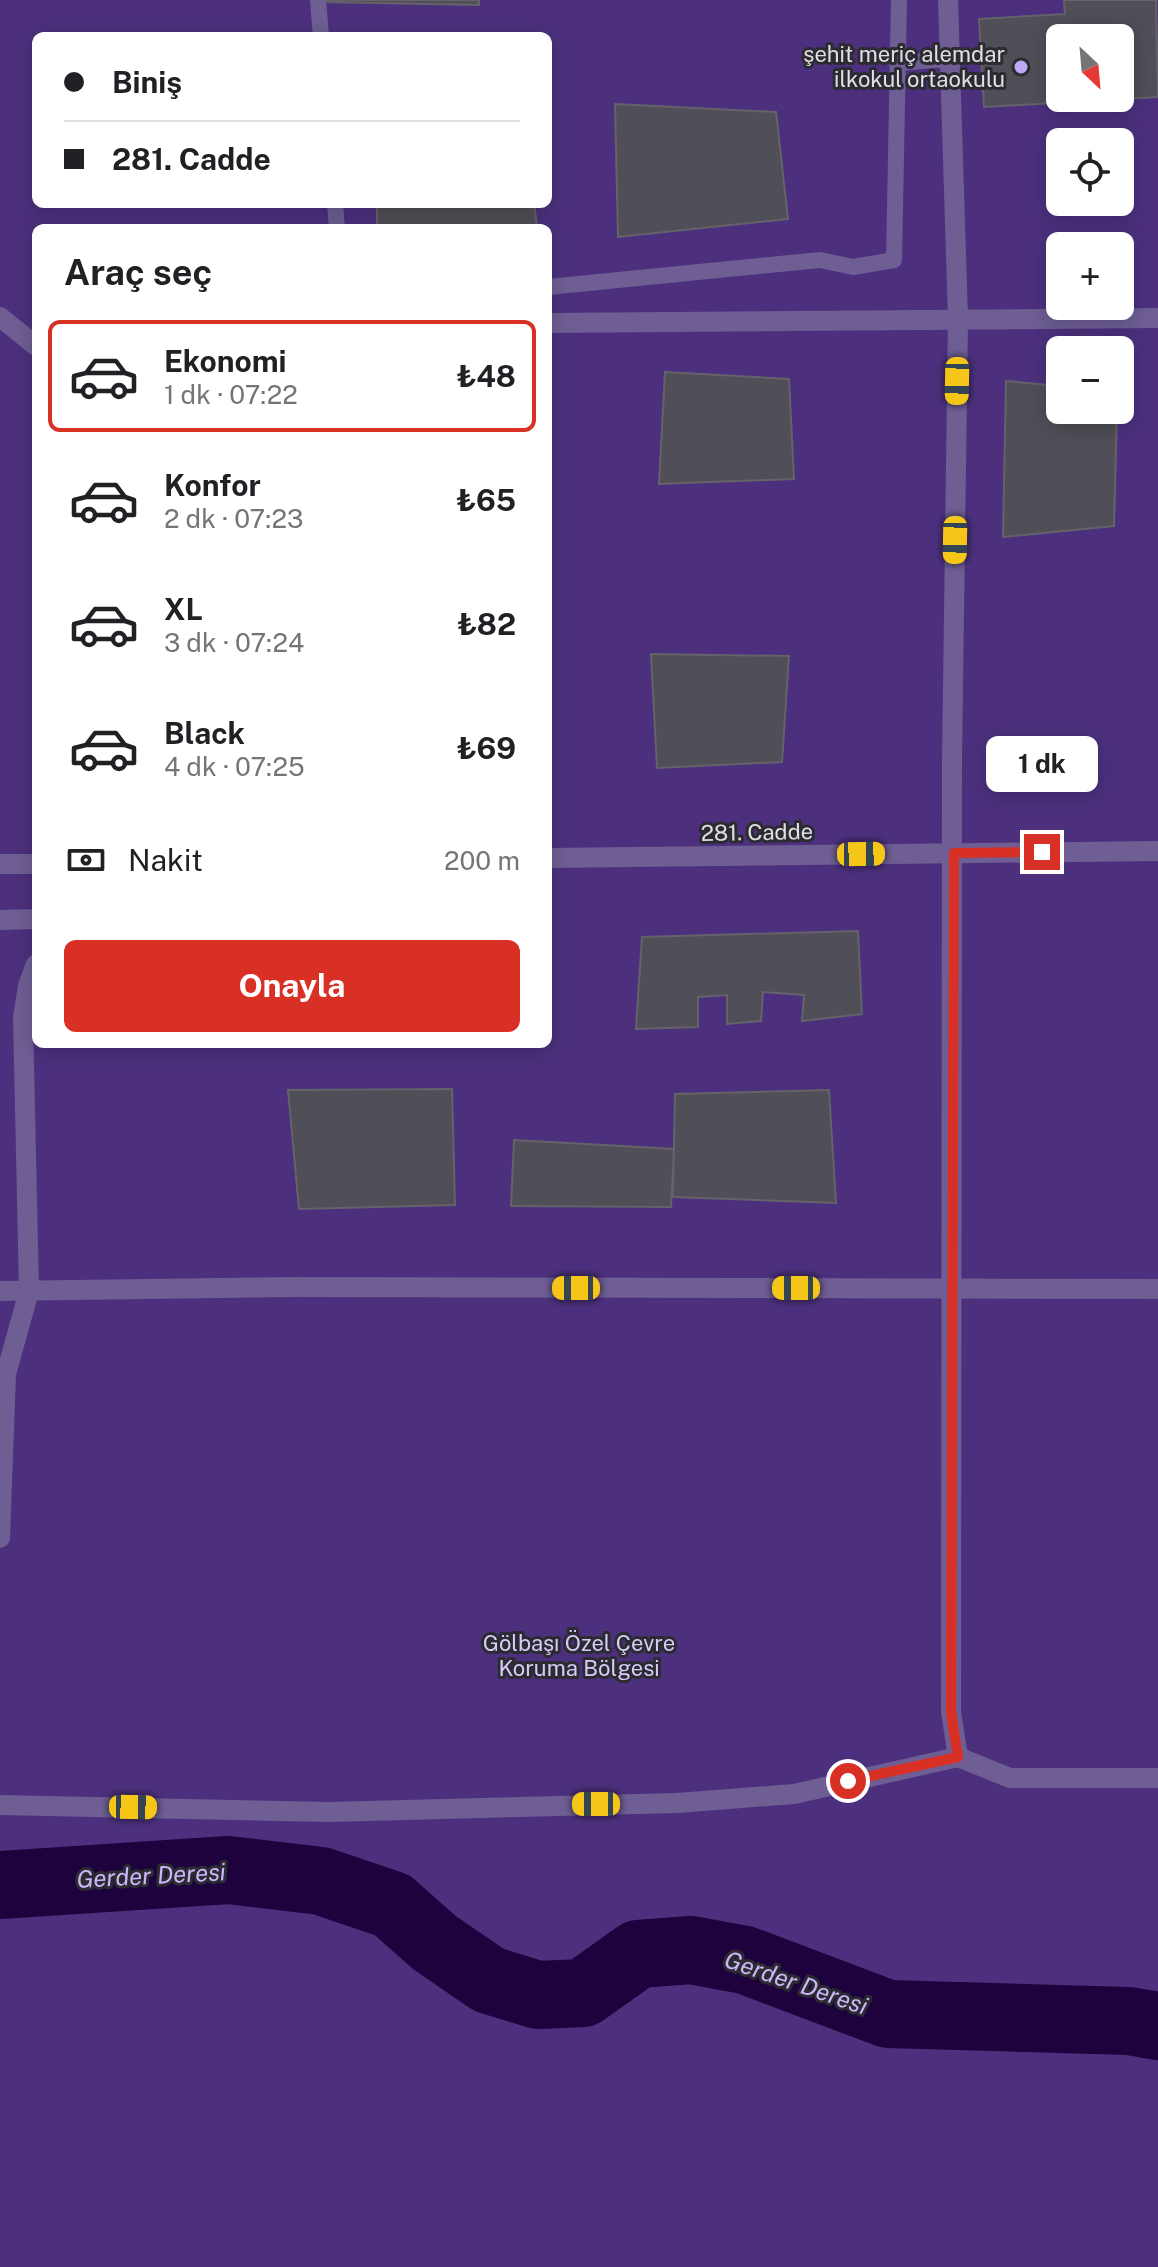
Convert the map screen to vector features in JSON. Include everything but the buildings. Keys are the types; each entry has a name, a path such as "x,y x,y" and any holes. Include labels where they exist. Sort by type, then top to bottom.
{"street":[{"path":"948,0 958,318 952,761 951,1712 958,1757"},
{"path":"0,317 32,343"},
{"path":"552,323 1158,318"},
{"name":"281. Cadde","path":"552,858 1158,851"},
{"path":"0,864 32,864"},
{"path":"0,920 32,919"},
{"path":"0,1538 6,1374 29,1291 23,1017 32,975"},
{"path":"0,1291 293,1287 1158,1289"},
{"path":"0,1805 329,1812 677,1803 794,1794 958,1757 1010,1778 1158,1778"}],"lane":[{"path":"318,0 321,32"},
{"path":"552,287 820,260 853,267 894,260 899,0"},
{"path":"897,63 950,59"}],"green space":[{"name":"Gölbaşı Özel Çevre Koruma Bölgesi","path":"0,0 1158,0 1158,2267 0,2267"}],"waterway":[{"name":"Gerder Deresi","path":"0,1885 228,1870 321,1881 392,1905 435,1943 489,1980 538,1995 583,1993 638,1954 691,1950 745,1960 888,2014 1129,2021 1158,2026"}],"place":[{"name":"şehit meriç alemdar ilkokul ortaokulu","path":"1021,67"}],"route":[{"path":"848,1781 958,1757 951,1712 954,853 1042,852"}]}
